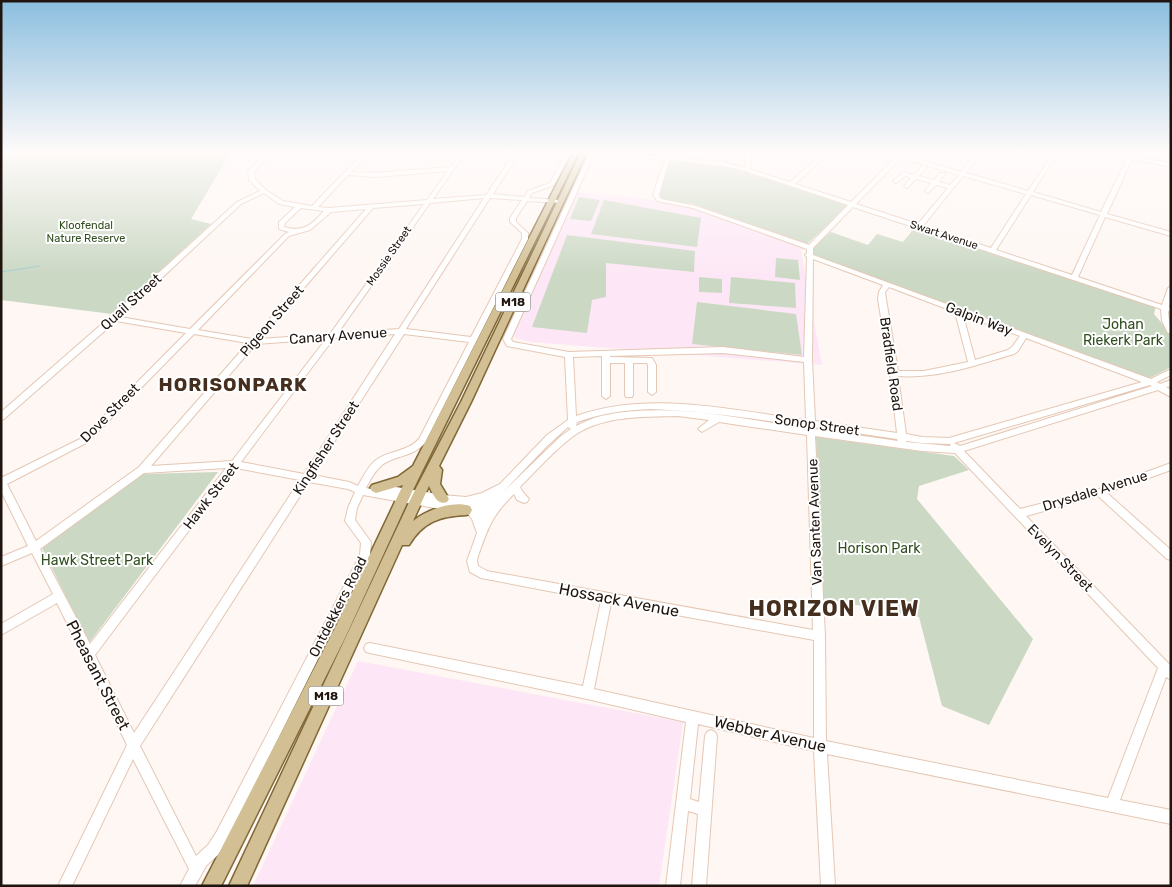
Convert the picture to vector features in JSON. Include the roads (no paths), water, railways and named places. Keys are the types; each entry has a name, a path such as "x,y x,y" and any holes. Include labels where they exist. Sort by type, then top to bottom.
{"main road":[{"name":"Ontdekkers Road","path":"211,886 411,496 441,451 559,193"},
{"name":"Ontdekkers Road","path":"238,886 366,611 428,451 528,237 560,193"},
{"path":"367,489 397,483 408,477 428,451"},
{"path":"441,451 433,482 435,488 444,499"},
{"path":"366,611 380,590 413,528 429,515 466,507"},
{"path":"246,886 260,839"}],"street":[{"name":"Quail Street","path":"1,417 114,318 239,203 259,193"},
{"path":"267,193 281,203 298,207 329,210 490,196 555,202"},
{"path":"313,208 327,193"},
{"name":"Mossie Street","path":"332,336 433,193"},
{"name":"Kingfisher Street","path":"65,886 134,744 492,193"},
{"path":"528,237 513,220 529,193"},
{"path":"573,193 507,339 510,344 515,346 569,355 628,360 646,359 651,362 652,392"},
{"name":"Galpin Way","path":"656,193 659,200 694,206 887,285 1151,382 1171,394"},
{"name":"Swart Avenue","path":"817,193 1168,309"},
{"path":"809,252 863,193"},
{"path":"919,227 946,193"},
{"path":"992,251 1029,193"},
{"path":"1030,193 1171,234"},
{"path":"1074,278 1112,193"},
{"name":"Dove Street","path":"298,207 281,224 281,228 287,232 311,228 329,210"},
{"name":"Pigeon Street","path":"1,562 35,548 142,470 371,207"},
{"name":"Dove Street","path":"2,481 85,440 287,232"},
{"name":"Ontdekkers Road","path":"187,886 196,869 218,843 365,554 366,542 349,518 352,508 367,489 378,464 415,448 422,441 524,241 528,237"},
{"name":"Van Santen Avenue","path":"809,252 808,360 820,746 828,886"},
{"name":"Bradfield Road","path":"887,285 882,292 882,299 894,373 901,441"},
{"path":"1171,288 1164,321 1171,331"},
{"path":"959,312 972,363"},
{"name":"Canary Avenue","path":"114,318 254,342 402,331 473,340"},
{"name":"Hawk Street","path":"89,654 332,336"},
{"path":"894,373 920,375 1011,352 1024,336"},
{"path":"606,357 723,350 808,360"},
{"path":"569,355 572,406 571,433"},
{"path":"606,357 606,396"},
{"path":"628,360 629,395"},
{"name":"Sonop Street","path":"901,441 949,441 1151,382 1171,372"},
{"name":"Sonop Street","path":"513,483 564,438 601,419 710,409 811,428 958,450 1171,383"},
{"path":"572,406 593,418 601,419"},
{"name":"Sonop Street","path":"490,510 554,434 572,420 589,414 637,407 693,412 703,417 717,419 811,428"},
{"path":"703,417 710,409"},
{"path":"693,412 702,428 717,419"},
{"name":"Evelyn Street","path":"949,441 1167,671"},
{"path":"142,470 235,464 490,510"},
{"name":"Drysdale Avenue","path":"1018,514 1100,492 1170,467"},
{"name":"Pheasant Street","path":"2,481 58,597 134,744 164,811 196,869"},
{"path":"466,507 484,496 513,483 520,497 524,500"},
{"path":"367,489 444,499 466,507 476,517 482,533"},
{"path":"1100,492 1171,556"},
{"name":"Hossack Avenue","path":"490,510 472,561 474,569 481,574 818,636"},
{"path":"1,630 58,597"},
{"path":"588,692 607,598"},
{"name":"Webber Avenue","path":"370,648 588,692 820,746 1171,817"},
{"path":"1112,804 1167,671"},
{"path":"673,886 693,716"},
{"path":"699,886 711,736"},
{"path":"683,803 705,810"}],"waterway":[{"path":"1,272 40,266"}],"district":[{"name":"HORISONPARK","path":"233,384"},
{"name":"HORIZON VIEW","path":"834,608"}],"park label":[{"name":"Kloofendal Nature Reserve","path":"86,231"},
{"name":"Johan Riekerk Park","path":"1123,332"},
{"name":"Horison Park","path":"879,548"},
{"name":"Hawk Street Park","path":"97,560"}]}
